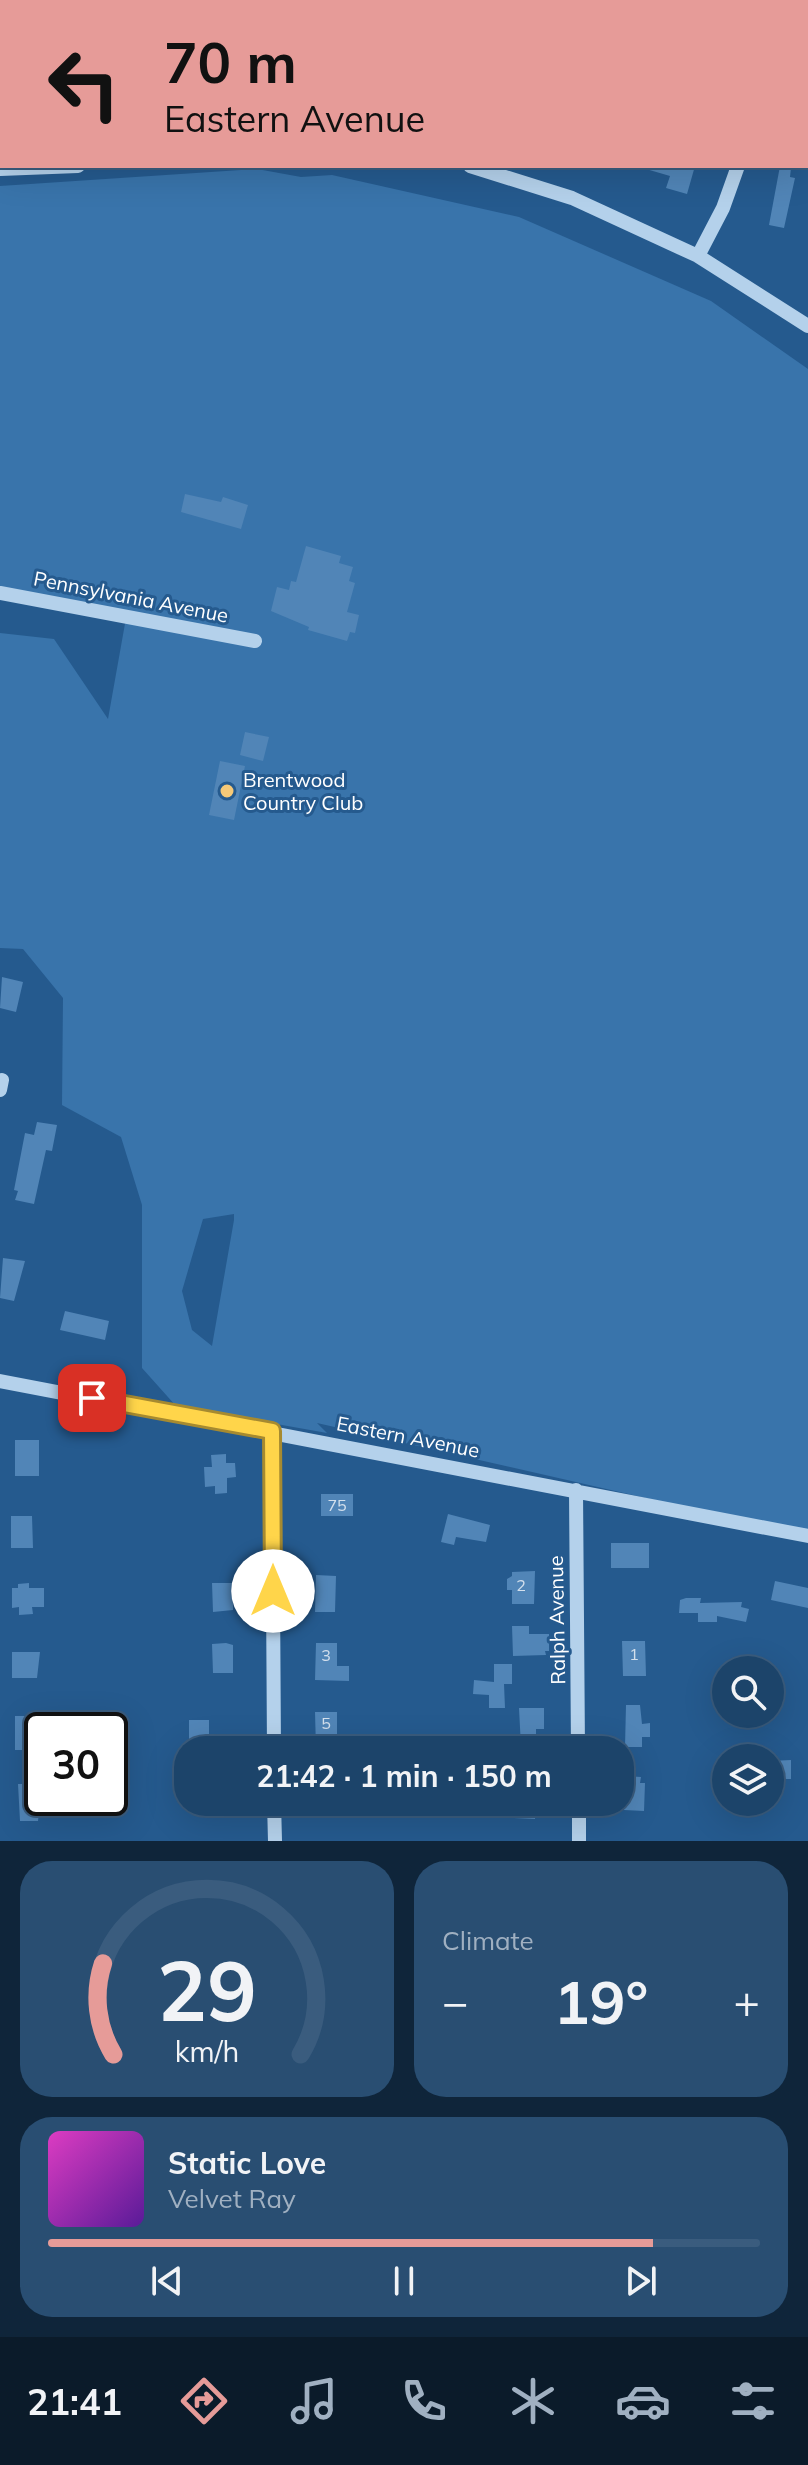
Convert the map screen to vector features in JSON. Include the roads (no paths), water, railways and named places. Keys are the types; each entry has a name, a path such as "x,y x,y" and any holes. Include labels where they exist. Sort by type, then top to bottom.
{"street":[{"path":"0,169 26,168"},
{"path":"476,168 572,198 698,256 808,326"},
{"path":"698,256 723,208 737,168"},
{"name":"Pennsylvania Avenue","path":"0,593 255,641"},
{"name":"Eastern Avenue","path":"0,1381 808,1536"},
{"path":"272,1431 274,1736"},
{"name":"Ralph Avenue","path":"576,1490 578,1736"},
{"path":"274,1816 275,1841"},
{"path":"579,1816 579,1841"}],"place":[{"name":"Brentwood Country Club","path":"227,791"}]}
